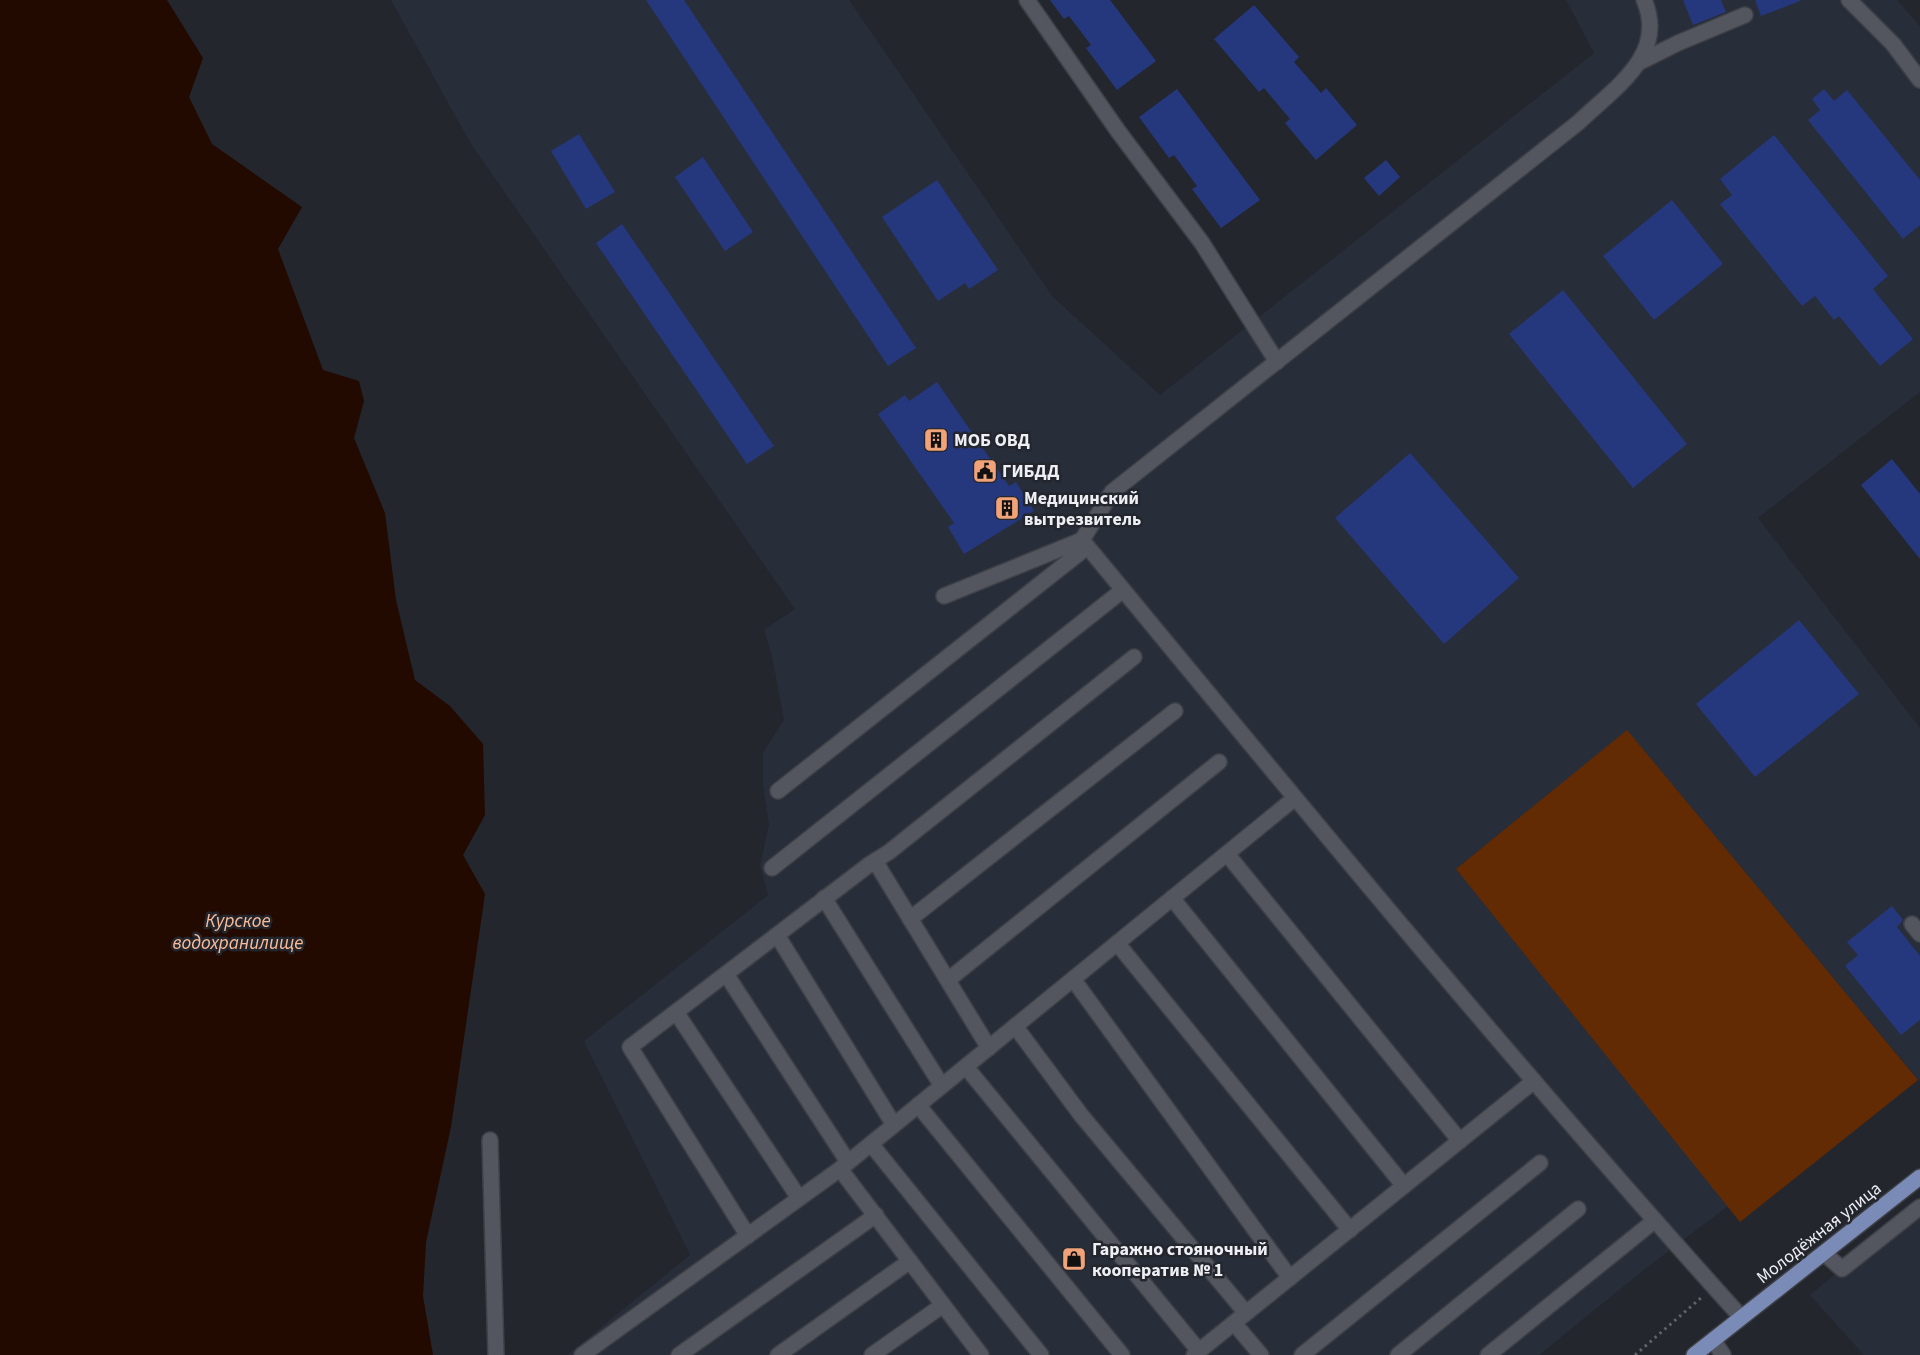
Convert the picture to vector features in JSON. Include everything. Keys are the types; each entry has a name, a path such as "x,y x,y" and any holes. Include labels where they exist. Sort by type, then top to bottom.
{"main road":[{"name":"Молодёжная улица","path":"1694,1355 1920,1177"}],"street":[{"path":"1026,0 1118,131 1202,243 1277,362"},
{"path":"1640,62 1650,40 1650,15 1644,0"},
{"path":"1849,0 1893,44 1920,80"},
{"path":"778,790 1085,543 1112,492 1579,122 1640,62 1678,42 1745,15"},
{"path":"1085,543 1420,949 1654,1221 1741,1318"},
{"path":"944,596 1085,543"},
{"path":"772,868 1123,590"},
{"path":"748,1236 630,1047 824,898 889,852 1134,657"},
{"path":"910,919 1176,711"},
{"path":"948,980 1219,762"},
{"path":"582,1355 844,1166 1295,798"},
{"path":"1227,854 1460,1141"},
{"path":"875,861 989,1048"},
{"path":"824,898 942,1086"},
{"path":"1172,898 1404,1186"},
{"path":"777,935 894,1125"},
{"path":"1117,943 1350,1230"},
{"path":"726,974 876,1215 977,1354"},
{"path":"1073,979 1290,1278"},
{"path":"676,1012 799,1198"},
{"path":"1015,1026 1081,1115 1246,1313"},
{"path":"966,1066 1196,1353 1534,1081"},
{"path":"918,1105 1122,1355"},
{"path":"490,1140 496,1355"},
{"path":"871,1144 1041,1355"},
{"path":"1302,1355 1540,1163"},
{"path":"1824,1253 1842,1269 1920,1206"},
{"path":"1398,1355 1578,1209"},
{"path":"679,1355 876,1215"},
{"path":"1488,1355 1654,1221"},
{"path":"778,1355 910,1261"},
{"path":"872,1355 943,1305"},
{"path":"1234,1323 1260,1355"},
{"path":"1713,1340 1723,1355"}],"path":[{"path":"1635,1355 1714,1287"}],"shaded area":[{"path":"391,0 849,0 1052,296 1160,395 1594,53 1566,0 1897,0 1920,26 1920,392 1758,518 1920,728 1920,1082 1627,731 1456,869 1728,1206 1645,1269 1539,1355 567,1355 690,1255 584,1041 768,895 760,866 769,824 763,786 763,753 784,720 772,656 764,630 795,609 471,144"},
{"path":"1627,730 1918,1080 1740,1222 1456,869"},
{"path":"1920,1204 1920,1355 1864,1355 1810,1295"}],"water":[{"name":"Курское водохранилище","path":"0,0 167,0 203,58 189,97 212,144 302,207 278,249 323,370 359,381 364,401 354,438 385,513 396,600 415,680 450,706 483,744 485,815 463,855 485,894 451,1127 426,1242 423,1296 433,1355 0,1355"}],"building":[{"path":"646,0 684,0 916,348 888,366"},
{"path":"1050,0 1110,0 1156,61 1117,90 1086,48 1091,45 1069,16 1064,19"},
{"path":"1683,0 1721,0 1726,12 1693,25"},
{"path":"1755,0 1800,0 1800,1 1761,16"},
{"path":"1254,5 1299,57 1294,62 1321,93 1326,88 1357,125 1316,160 1285,123 1290,119 1264,88 1259,92 1214,39"},
{"path":"1177,89 1260,200 1221,228 1192,189 1197,186 1174,155 1169,158 1139,117"},
{"path":"1824,89 1834,101 1847,90 1920,180 1920,225 1903,239 1808,120 1820,110 1812,99"},
{"path":"579,134 615,192 586,209 551,151"},
{"path":"1774,135 1888,276 1873,289 1913,339 1880,366 1839,316 1834,320 1815,296 1802,306 1720,204 1732,195 1720,179"},
{"path":"703,157 753,232 725,251 675,177"},
{"path":"1386,160 1400,177 1379,196 1364,178"},
{"path":"937,180 998,270 969,289 965,283 938,301 882,217"},
{"path":"1672,200 1723,264 1654,320 1603,256"},
{"path":"622,224 774,446 747,464 596,243"},
{"path":"1563,290 1687,444 1633,488 1509,334"},
{"name":"МОБ ОВД","path":"937,382 1009,486 1016,482 1034,511 964,554 948,527 954,523 878,414 905,395 909,401"},
{"path":"1410,453 1519,578 1444,644 1335,518"},
{"path":"1892,459 1920,494 1920,559 1861,485"},
{"path":"1799,620 1859,694 1755,777 1696,704"},
{"path":"1892,906 1903,920 1897,927 1920,956 1920,1020 1901,1035 1845,966 1858,955 1847,942"}],"place":[{"name":"МОБ ОВД","path":"936,440"},
{"name":"ГИБДД","path":"985,471"},
{"name":"Медицинский вытрезвитель","path":"1007,508"},
{"name":"Гаражно стояночный кооператив № 1","path":"1074,1259"}]}
